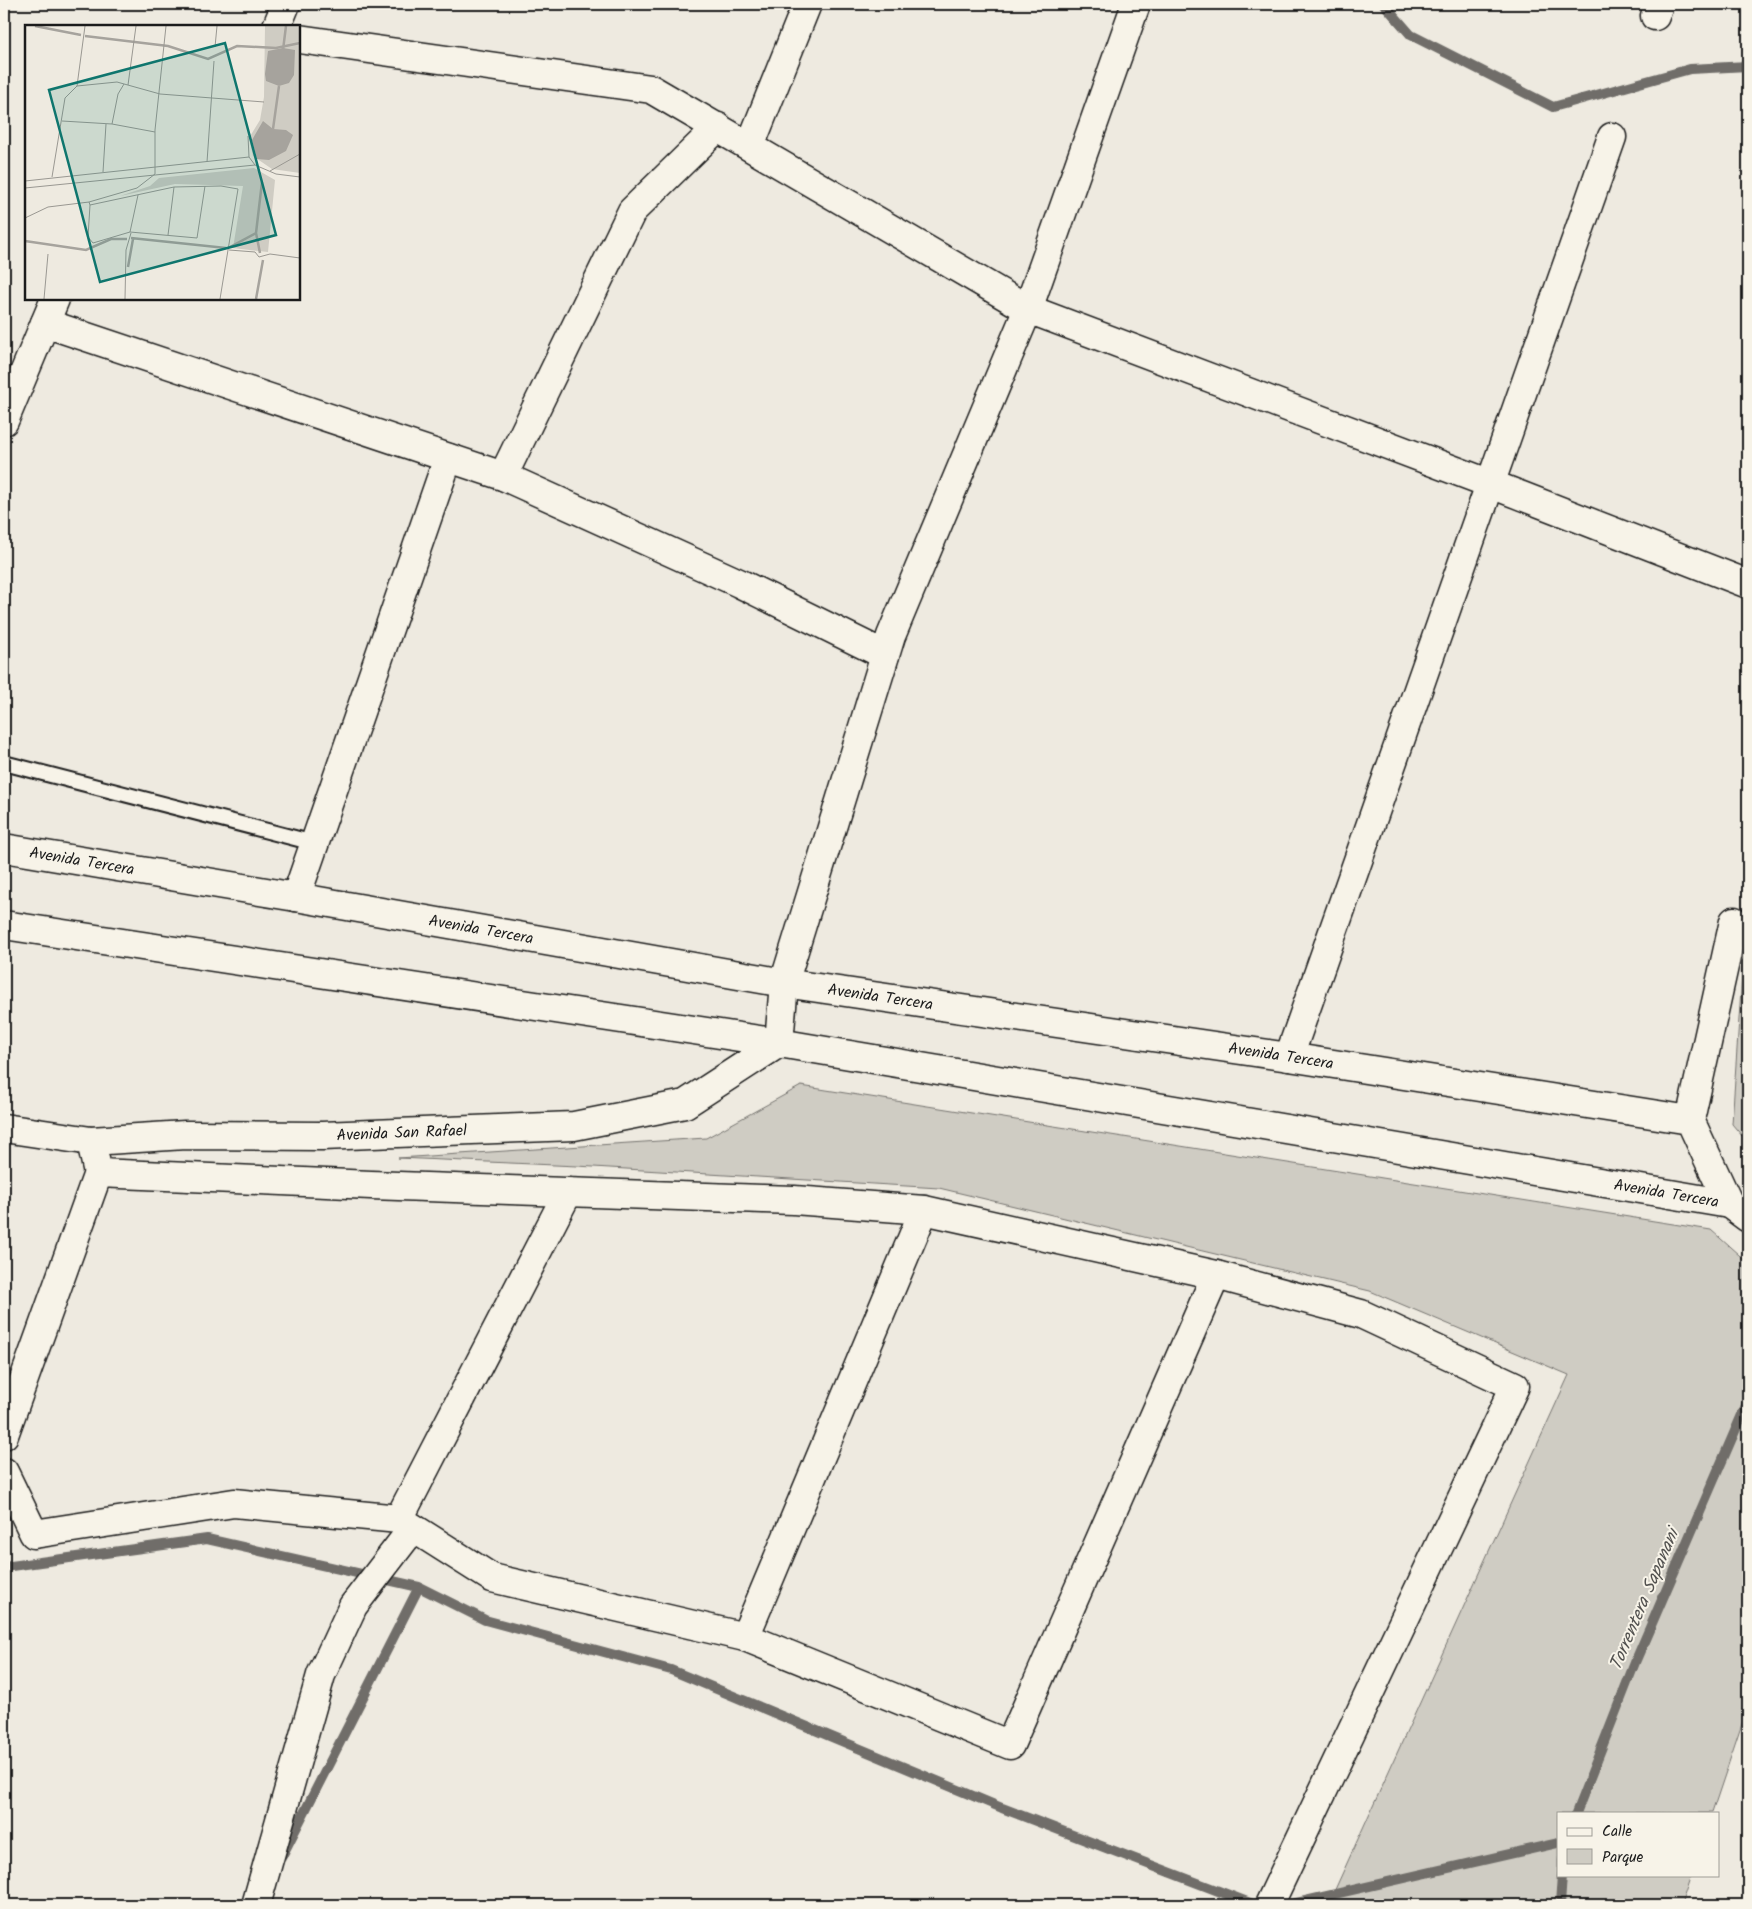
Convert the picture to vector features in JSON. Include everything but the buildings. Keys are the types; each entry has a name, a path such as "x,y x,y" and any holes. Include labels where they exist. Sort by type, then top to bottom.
{"street":[{"path":"277,25 286,4"},
{"path":"750,146 808,4"},
{"path":"779,1043 784,983 885,655 1028,310 1136,4"},
{"path":"300,39 651,89 1028,310 1491,484 1748,584"},
{"path":"503,476 632,211 718,127"},
{"path":"1289,1057 1612,138"},
{"path":"4,421 55,300"},
{"path":"45,324 503,476 739,583 885,655"},
{"path":"296,896 448,458"},
{"name":"Avenida Tercera","path":"4,848 296,896 784,983 1289,1057 1690,1120 1739,1211"},
{"path":"1690,1120 1734,922"},
{"name":"Avenida Tercera","path":"4,925 779,1043 1739,1211"},
{"name":"Avenida San Rafael","path":"4,1128 91,1141 185,1135 322,1136 574,1126 685,1104 779,1043"},
{"path":"4,1435 98,1172 91,1141"},
{"path":"98,1172 794,1200 924,1210 1216,1275 1361,1314 1515,1386 1269,1905"},
{"path":"256,1905 321,1675 353,1606 384,1565 406,1523 568,1192"},
{"path":"745,1637 924,1210"},
{"path":"4,1472 34,1534 234,1503 406,1523 492,1578 745,1637 1010,1745 1216,1275"}],"lane":[{"path":"4,763 314,843"}],"green space":[{"path":"1748,940 1748,1143 1732,1124 1744,944"},
{"path":"801,1086 1711,1230 1748,1263 1748,1706 1712,1812 1557,1812 1557,1876 1691,1876 1681,1905 1328,1905 1569,1375 1370,1291 939,1188 577,1166 398,1158 706,1138"}],"waterway":[{"path":"1384,4 1411,35 1553,107 1690,69 1748,66"},
{"name":"Torrentera Sapanani","path":"1576,1812 1636,1660 1748,1401"},
{"path":"4,1567 207,1539 419,1587 485,1620 671,1670 1002,1808 1255,1905"},
{"path":"281,1858 419,1587"},
{"path":"1287,1905 1557,1843"},
{"name":"Torrentera Sapanani","path":"1560,1905 1562,1876"}]}
